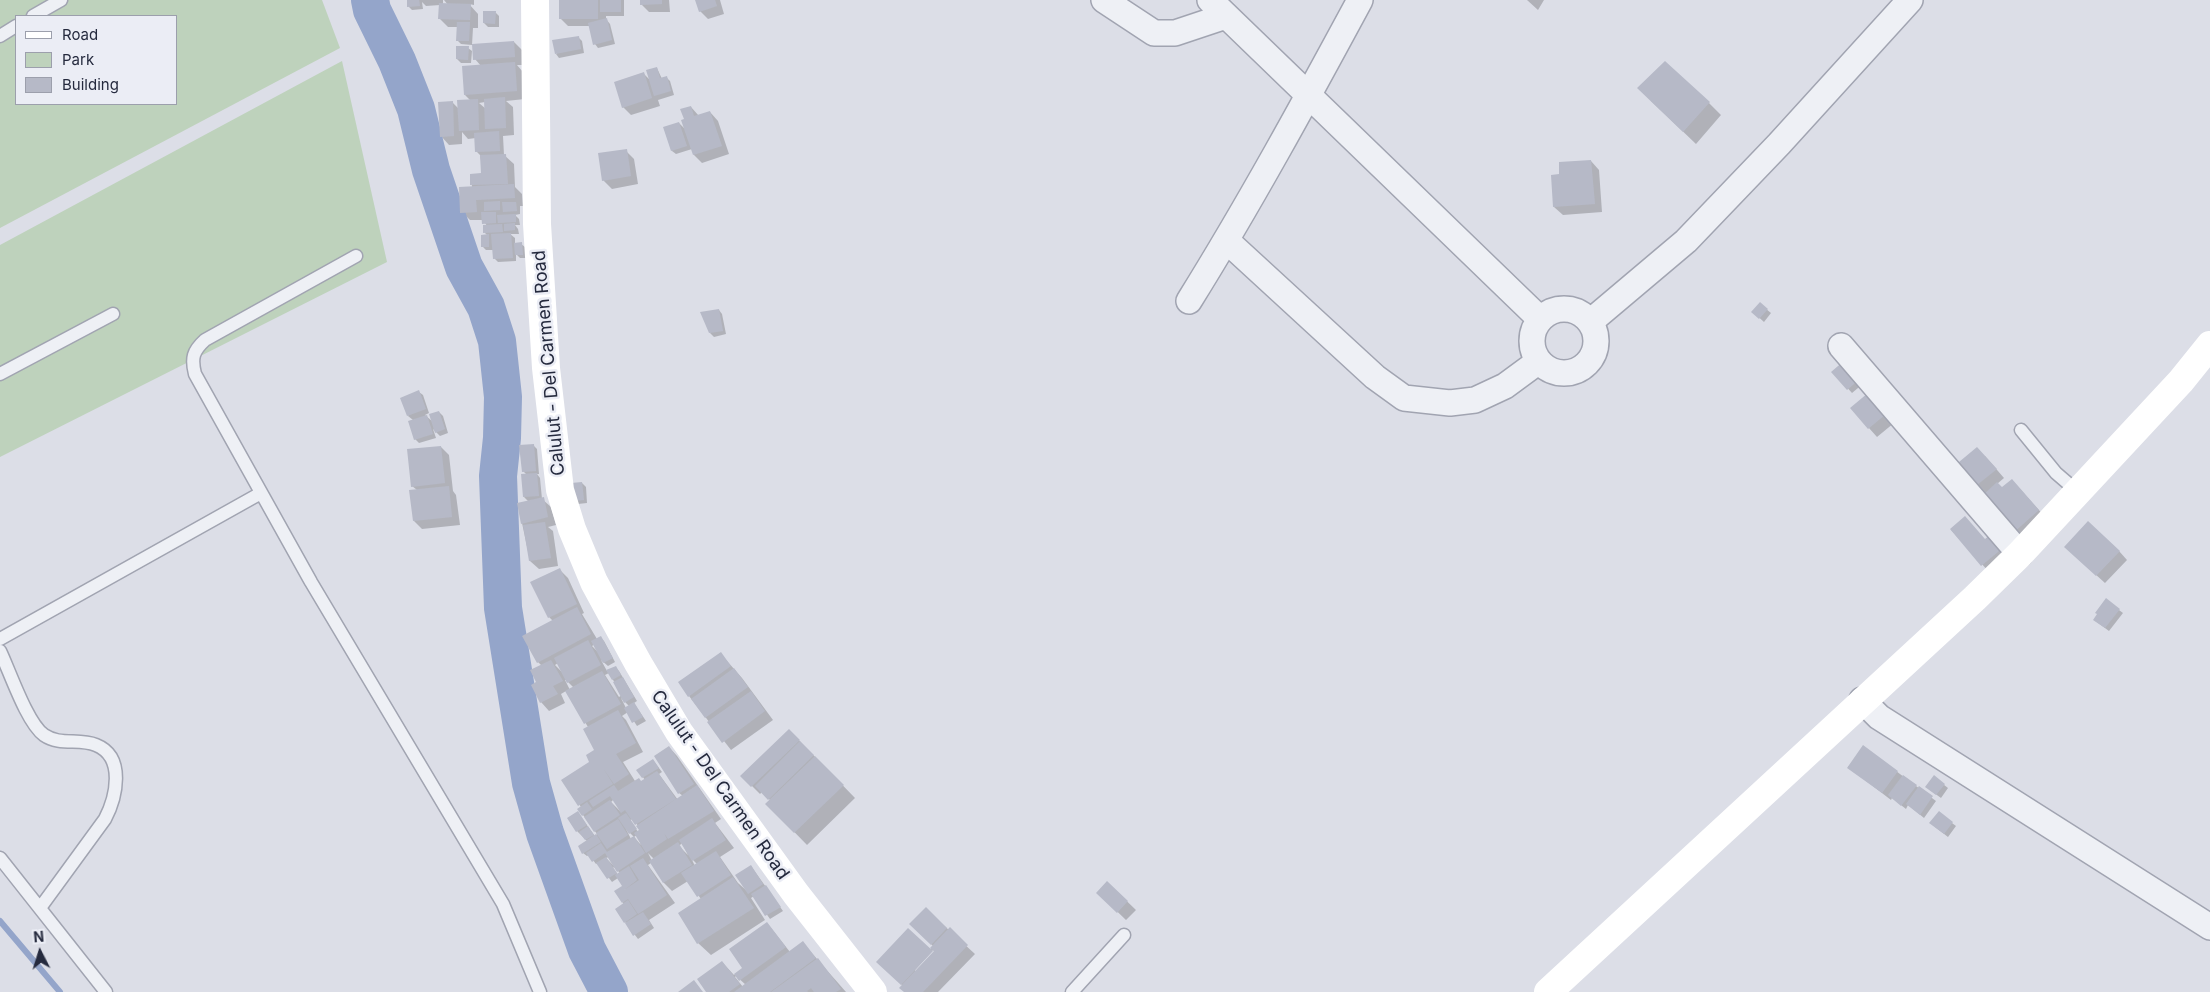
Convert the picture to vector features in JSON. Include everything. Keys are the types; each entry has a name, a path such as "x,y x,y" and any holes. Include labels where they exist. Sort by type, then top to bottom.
{"main road":[{"name":"Calulut - Del Carmen Road","path":"535,0 538,224 546,368 560,490 572,529 599,590 638,663 679,732 796,894 873,992"},
{"path":"1548,992 1862,700 1975,598 2020,554 2078,492 2181,380 2210,345"}],"street":[{"path":"1104,0 1154,33 1175,33 1218,8 1540,319"},
{"path":"1189,301 1226,241 1309,96 1360,0"},
{"path":"1590,322 1686,241 1779,144 1910,0"},
{"path":"1226,241 1375,377 1404,398 1450,403 1475,400 1505,386 1539,361"},
{"path":"1556,310 1575,310 1590,322 1596,337 1594,353 1584,366 1569,373 1552,371 1539,361 1532,348 1533,332 1540,319 1556,310"},
{"path":"1841,346 2020,554"},
{"path":"1862,700 1879,717 2210,927"}],"lane":[{"path":"36,15 61,0"},
{"path":"0,36 15,27"},
{"path":"356,256 205,340 195,349 192,357 195,374 310,582 504,904 540,992"},
{"path":"0,374 113,314"},
{"path":"2021,430 2056,473 2078,492"},
{"path":"0,639 261,494"},
{"path":"0,651 34,726 44,735 56,741 96,745 108,754 114,769 117,786 111,809 105,820 40,908"},
{"path":"0,858 106,992"},
{"path":"1072,992 1124,935"}],"green space":[{"path":"0,0 322,0 340,48 0,228"},
{"path":"342,61 387,262 0,457 0,245"}],"building":[{"path":"407,0 419,0 420,6 407,7"},
{"path":"559,0 598,0 598,19 559,19"},
{"path":"600,0 621,0 621,12 600,12"},
{"path":"640,0 662,0 662,4 640,5"},
{"path":"695,0 715,0 717,6 699,12"},
{"path":"439,3 471,4 470,20 438,19"},
{"path":"483,11 496,11 495,24 483,23"},
{"path":"607,18 612,40 593,45 588,23"},
{"path":"457,22 470,22 469,41 456,41"},
{"path":"579,36 581,49 555,54 552,40"},
{"path":"514,41 515,57 473,60 472,44"},
{"path":"456,46 469,46 468,60 456,59"},
{"path":"1665,61 1710,102 1683,132 1637,88"},
{"path":"515,62 517,91 464,95 462,66"},
{"path":"657,67 660,78 667,76 671,91 654,96 646,70"},
{"path":"644,72 652,98 622,108 614,82"},
{"path":"505,97 506,128 485,129 484,99"},
{"path":"478,99 479,130 459,131 457,100"},
{"path":"453,101 454,136 440,137 438,102"},
{"path":"691,106 694,116 710,111 722,146 693,155 681,120 684,119 680,109"},
{"path":"679,122 687,146 671,151 663,127"},
{"path":"499,131 500,151 475,152 474,133"},
{"path":"627,149 631,176 602,181 598,153"},
{"path":"506,154 508,184 470,185 470,174 481,173 480,155"},
{"path":"1591,160 1595,204 1553,207 1551,175 1559,174 1559,162"},
{"path":"514,184 515,198 476,200 477,212 460,213 459,187"},
{"path":"500,201 500,210 484,211 484,202"},
{"path":"502,202 516,202 517,211 503,212"},
{"path":"481,212 496,212 496,223 482,224"},
{"path":"516,214 516,222 498,223 497,215"},
{"path":"515,223 515,230 504,231 504,224"},
{"path":"502,224 503,232 483,233 483,225"},
{"path":"511,233 513,258 493,259 491,234"},
{"path":"489,234 489,247 481,247 481,235"},
{"path":"522,242 523,255 515,255 514,243"},
{"path":"1760,302 1768,309 1759,319 1751,312"},
{"path":"719,309 723,331 709,333 700,312"},
{"path":"1845,360 1861,378 1847,390 1831,372"},
{"path":"419,390 426,409 407,416 400,398"},
{"path":"1868,393 1886,414 1868,429 1850,408"},
{"path":"439,411 445,429 435,433 429,414"},
{"path":"427,415 433,434 414,440 408,421"},
{"path":"534,444 536,471 522,472 519,445"},
{"path":"441,446 445,483 411,487 407,449"},
{"path":"1977,447 1997,469 1972,489 1953,467"},
{"path":"537,473 539,496 523,497 521,474"},
{"path":"2012,479 2039,510 2012,534 1980,498 1997,482 2002,487"},
{"path":"582,482 584,500 573,501 571,483"},
{"path":"449,486 452,517 413,521 409,490"},
{"path":"544,497 548,517 521,524 517,503"},
{"path":"1965,516 1985,539 1992,533 2004,547 1981,566 1950,529"},
{"path":"2088,521 2120,551 2096,576 2064,547"},
{"path":"545,522 551,558 529,561 523,525"},
{"path":"560,568 577,604 548,618 530,582"},
{"path":"2106,598 2120,609 2105,628 2093,620 2097,614 2095,613"},
{"path":"577,607 591,634 537,663 522,636"},
{"path":"601,636 613,658 603,663 591,641"},
{"path":"588,640 601,665 567,683 554,658"},
{"path":"721,652 731,666 688,697 678,682"},
{"path":"551,660 563,681 553,686 558,694 540,703 531,685 536,682 530,670"},
{"path":"616,666 621,675 612,680 606,670"},
{"path":"734,668 748,687 705,718 691,699"},
{"path":"602,671 621,704 584,724 565,691"},
{"path":"623,677 634,697 624,703 613,682"},
{"path":"751,691 765,711 722,743 707,722"},
{"path":"634,702 643,717 632,723 624,708"},
{"path":"618,710 636,743 616,754 629,774 614,784 603,768 613,784 578,806 561,780 589,762 586,755 594,750 583,729"},
{"path":"789,729 800,740 751,787 740,776"},
{"path":"800,741 814,755 768,800 755,786"},
{"path":"1863,745 1898,771 1882,793 1847,768"},
{"path":"669,746 694,784 678,794 654,756"},
{"path":"815,756 844,785 794,833 765,804"},
{"path":"653,759 659,768 642,778 636,770"},
{"path":"657,771 676,799 635,825 625,810 621,813 610,796 593,807 589,801 614,785 618,791 639,778 641,781"},
{"path":"1903,775 1917,785 1901,806 1888,795"},
{"path":"1934,775 1945,784 1936,795 1925,787"},
{"path":"697,785 714,811 668,839 664,833 667,839 646,853 634,833 639,830 636,826"},
{"path":"1919,786 1933,796 1920,815 1906,804"},
{"path":"610,800 620,815 594,832 584,817"},
{"path":"587,802 592,809 582,816 577,809"},
{"path":"578,811 587,825 576,832 567,818"},
{"path":"1939,811 1953,822 1944,834 1929,823"},
{"path":"626,813 637,829 629,834 618,818"},
{"path":"712,818 726,840 692,861 679,840"},
{"path":"618,819 628,835 607,849 596,833"},
{"path":"588,826 594,835 585,840 579,832"},
{"path":"596,834 601,842 582,854 578,846"},
{"path":"634,836 645,853 617,872 605,853 592,862 586,853 601,843 607,852"},
{"path":"678,842 692,865 663,883 649,861"},
{"path":"716,851 731,875 697,897 681,873"},
{"path":"606,857 617,873 607,879 596,863"},
{"path":"643,858 667,895 638,914 628,899 622,903 614,891 622,886 615,875 629,866 637,880 624,890 639,880 630,866"},
{"path":"751,865 763,884 748,894 735,875"},
{"path":"733,877 754,908 697,944 678,913"},
{"path":"1107,881 1128,901 1117,913 1096,893"},
{"path":"766,885 781,907 765,916 751,894"},
{"path":"628,900 637,914 624,923 615,909"},
{"path":"926,907 947,928 931,945 909,924"},
{"path":"643,912 651,924 633,936 625,923"},
{"path":"767,922 786,947 739,981 734,974 742,968 729,949"},
{"path":"950,927 968,945 923,992 904,992 899,988 934,951 930,948"},
{"path":"908,928 933,951 901,985 876,962"},
{"path":"803,941 816,958 770,992 734,992"},
{"path":"818,958 841,989 836,992 814,992 811,988 808,992 771,992"},
{"path":"722,961 740,984 729,992 706,992 697,979"},
{"path":"694,980 703,992 678,992"}],"waterway":[{"path":"370,0 372,10 397,61 416,109 431,170 464,267 486,307 497,341 503,397 502,438 498,476 503,608 531,783 545,833 587,950 609,992"},
{"path":"0,921 60,992"}]}
